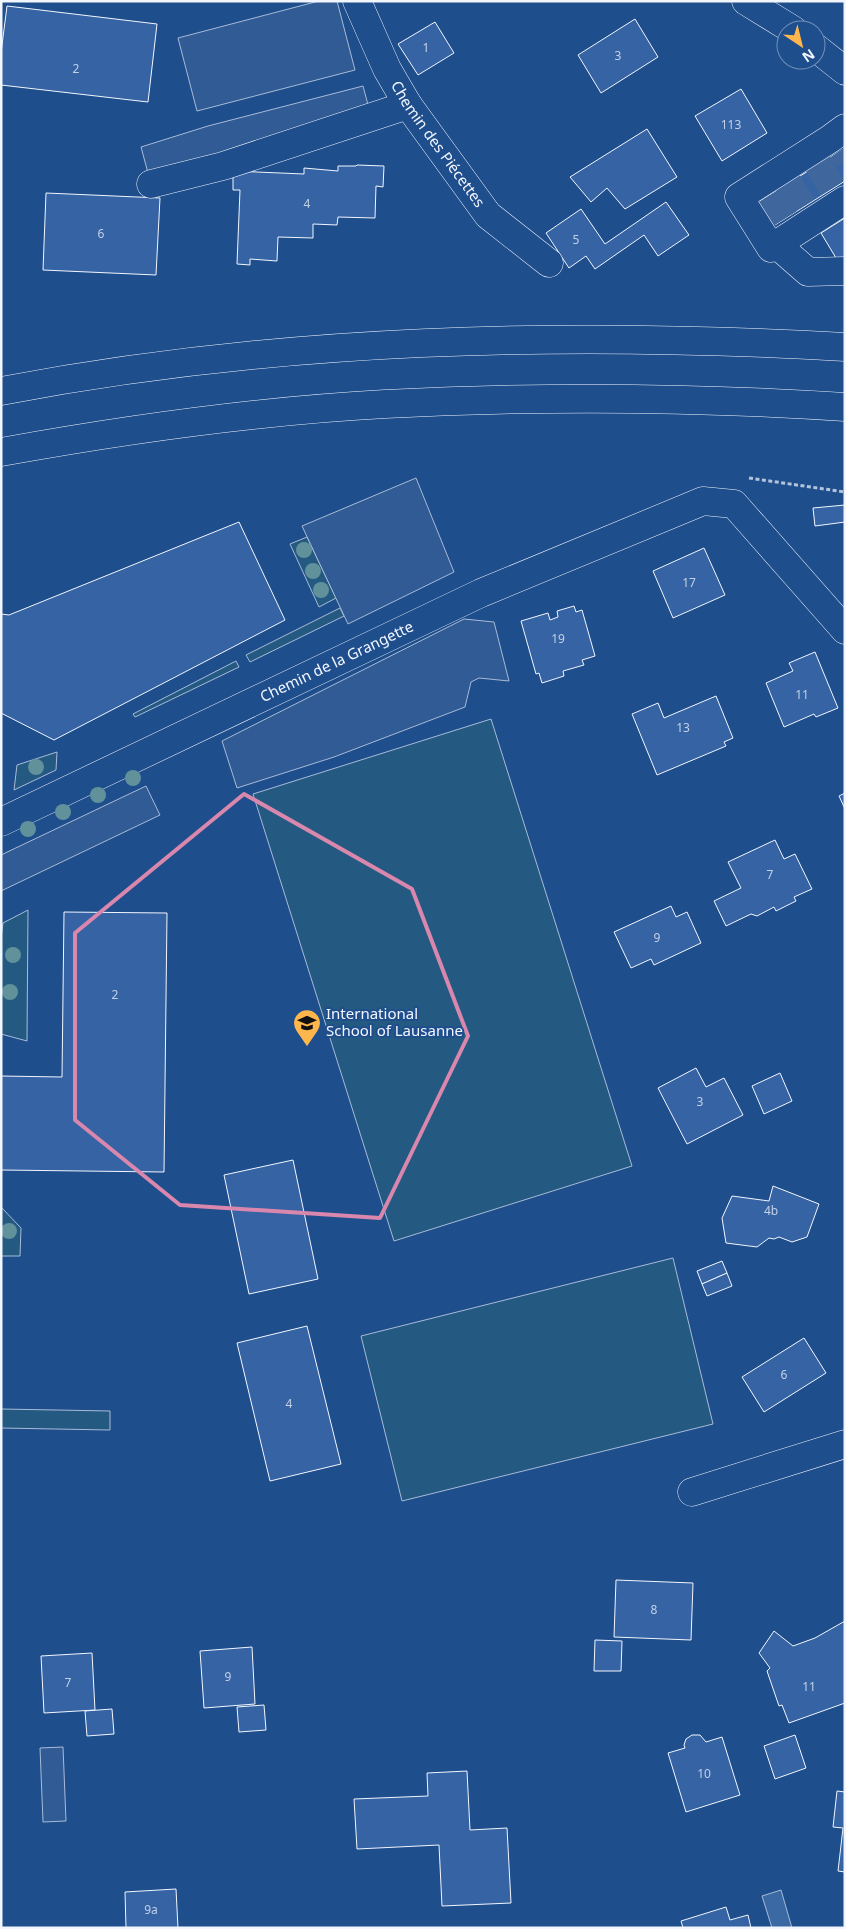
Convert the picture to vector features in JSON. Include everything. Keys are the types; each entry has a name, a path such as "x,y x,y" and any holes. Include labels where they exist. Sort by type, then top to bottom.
{"main road":[{"name":"Chemin des Piécettes","path":"357,1 387,69 408,105 488,215 549,264"},
{"path":"746,1 776,20"},
{"path":"826,56 845,71"},
{"path":"151,184 223,166 408,105"},
{"path":"828,147 775,182 739,196 770,248 794,225 840,197"},
{"path":"794,225 808,272 845,271"},
{"path":"1,390 203,360 469,340 553,338 654,339 845,347"},
{"path":"1,452 124,431 209,420 385,404 555,399 634,399 732,401 845,407"},
{"name":"Chemin de la Grangette","path":"1,822 481,593 704,501 734,504 845,630"},
{"path":"692,1492 845,1444"}],"path":[{"path":"746,478 845,492"}],"highlighted area":[{"path":"244,794 412,889 468,1036 380,1218 180,1205 75,1120 75,933"}],"shaded area":[{"path":"319,1 337,1 355,70 197,111 178,38"},
{"path":"363,86 371,116 151,184 141,147 208,126"},
{"path":"416,478 454,572 348,624 302,526"},
{"path":"307,537 336,598 319,607 290,544"},
{"path":"340,608 344,616 250,662 246,655"},
{"path":"464,619 494,622 509,681 479,678 471,682 465,707 334,757 237,788 222,741"},
{"path":"236,661 239,667 135,717 133,714"},
{"path":"491,719 632,1166 394,1241 253,794"},
{"path":"57,752 56,770 14,790 17,765"},
{"path":"146,786 160,815 1,891 1,855"},
{"path":"28,910 27,1041 1,1034 1,939 3,923"},
{"path":"1,1207 21,1228 20,1256 1,1256"},
{"path":"673,1258 713,1424 402,1501 361,1336"},
{"path":"1,1409 110,1411 110,1430 1,1428"},
{"path":"63,1747 66,1821 43,1822 40,1748"},
{"path":"781,1890 792,1928 772,1928 762,1896"}],"building":[{"path":"7,6 157,24 148,102 1,85 1,53"},
{"path":"635,19 658,57 601,93 578,55"},
{"path":"435,22 454,53 418,75 398,44"},
{"path":"741,89 767,133 722,161 695,116"},
{"path":"647,129 677,177 625,209 607,188 591,202 570,177"},
{"path":"845,148 845,181 775,225 760,201"},
{"path":"338,166 384,166 383,187 376,186 375,218 338,217 337,225 313,224 313,238 278,237 277,261 250,259 250,265 237,264 240,190 233,190 233,171 304,174 304,168 338,171"},
{"path":"46,193 160,198 156,275 43,270"},
{"path":"666,202 689,235 658,256 644,235 595,269 586,256 569,268 546,233 581,209 605,244"},
{"path":"845,218 845,258 836,258 821,233"},
{"path":"845,505 845,522 815,526 813,508"},
{"path":"239,522 285,620 54,740 1,713 1,614 9,615"},
{"path":"704,548 725,595 673,618 653,571"},
{"path":"574,606 576,612 582,610 595,656 582,660 584,665 563,671 564,676 542,683 539,673 536,674 521,621 548,613 550,620 558,617 557,611"},
{"path":"815,652 838,708 816,717 814,714 784,727 766,683 793,671 789,663"},
{"path":"716,696 733,738 724,742 726,746 657,775 632,714 658,703 664,718"},
{"path":"845,793 845,809 839,796"},
{"path":"775,840 784,859 795,854 812,889 794,897 796,901 776,911 774,907 757,916 751,914 726,926 714,901 741,888 728,862"},
{"path":"671,906 676,917 687,912 701,943 654,965 651,959 631,968 614,932"},
{"path":"64,912 167,913 164,1172 1,1170 1,1076 62,1077"},
{"path":"696,1068 706,1087 724,1078 743,1115 687,1144 658,1088"},
{"path":"780,1073 792,1101 764,1114 752,1086"},
{"path":"293,1160 318,1279 249,1294 224,1175"},
{"path":"773,1186 819,1204 807,1237 792,1242 779,1237 769,1238 757,1247 726,1243 722,1218 732,1196 769,1201"},
{"path":"722,1261 727,1273 702,1284 697,1271"},
{"path":"727,1273 732,1286 707,1296 702,1284"},
{"path":"307,1326 341,1464 270,1481 237,1343"},
{"path":"804,1338 826,1373 764,1412 742,1377"},
{"path":"616,1580 693,1583 691,1640 614,1637"},
{"path":"845,1621 845,1703 789,1723 782,1705 779,1706 767,1671 770,1668 759,1653 774,1631 793,1646 815,1638"},
{"path":"595,1640 622,1641 621,1671 594,1671"},
{"path":"252,1647 255,1704 204,1708 200,1651"},
{"path":"92,1653 95,1710 44,1713 41,1656"},
{"path":"264,1705 266,1730 239,1732 237,1707"},
{"path":"112,1709 114,1734 87,1736 85,1711"},
{"path":"692,1735 700,1735 706,1742 722,1737 740,1795 686,1812 668,1753 685,1748 686,1739"},
{"path":"795,1735 806,1768 775,1779 764,1746"},
{"path":"467,1771 470,1830 507,1828 511,1903 442,1906 439,1845 357,1849 354,1799 428,1796 427,1773"},
{"path":"837,1791 845,1792 845,1872 838,1871 843,1828 833,1827"},
{"path":"176,1889 178,1928 126,1928 125,1892"},
{"path":"726,1907 730,1920 748,1915 751,1928 683,1928 681,1921"}],"tunnel":[{"path":"838,152 845,162"},
{"path":"818,164 833,189"},
{"path":"788,183 803,207"},
{"path":"770,195 785,219"}],"place":[{"name":"International School of Lausanne","path":"307,1047"}]}
